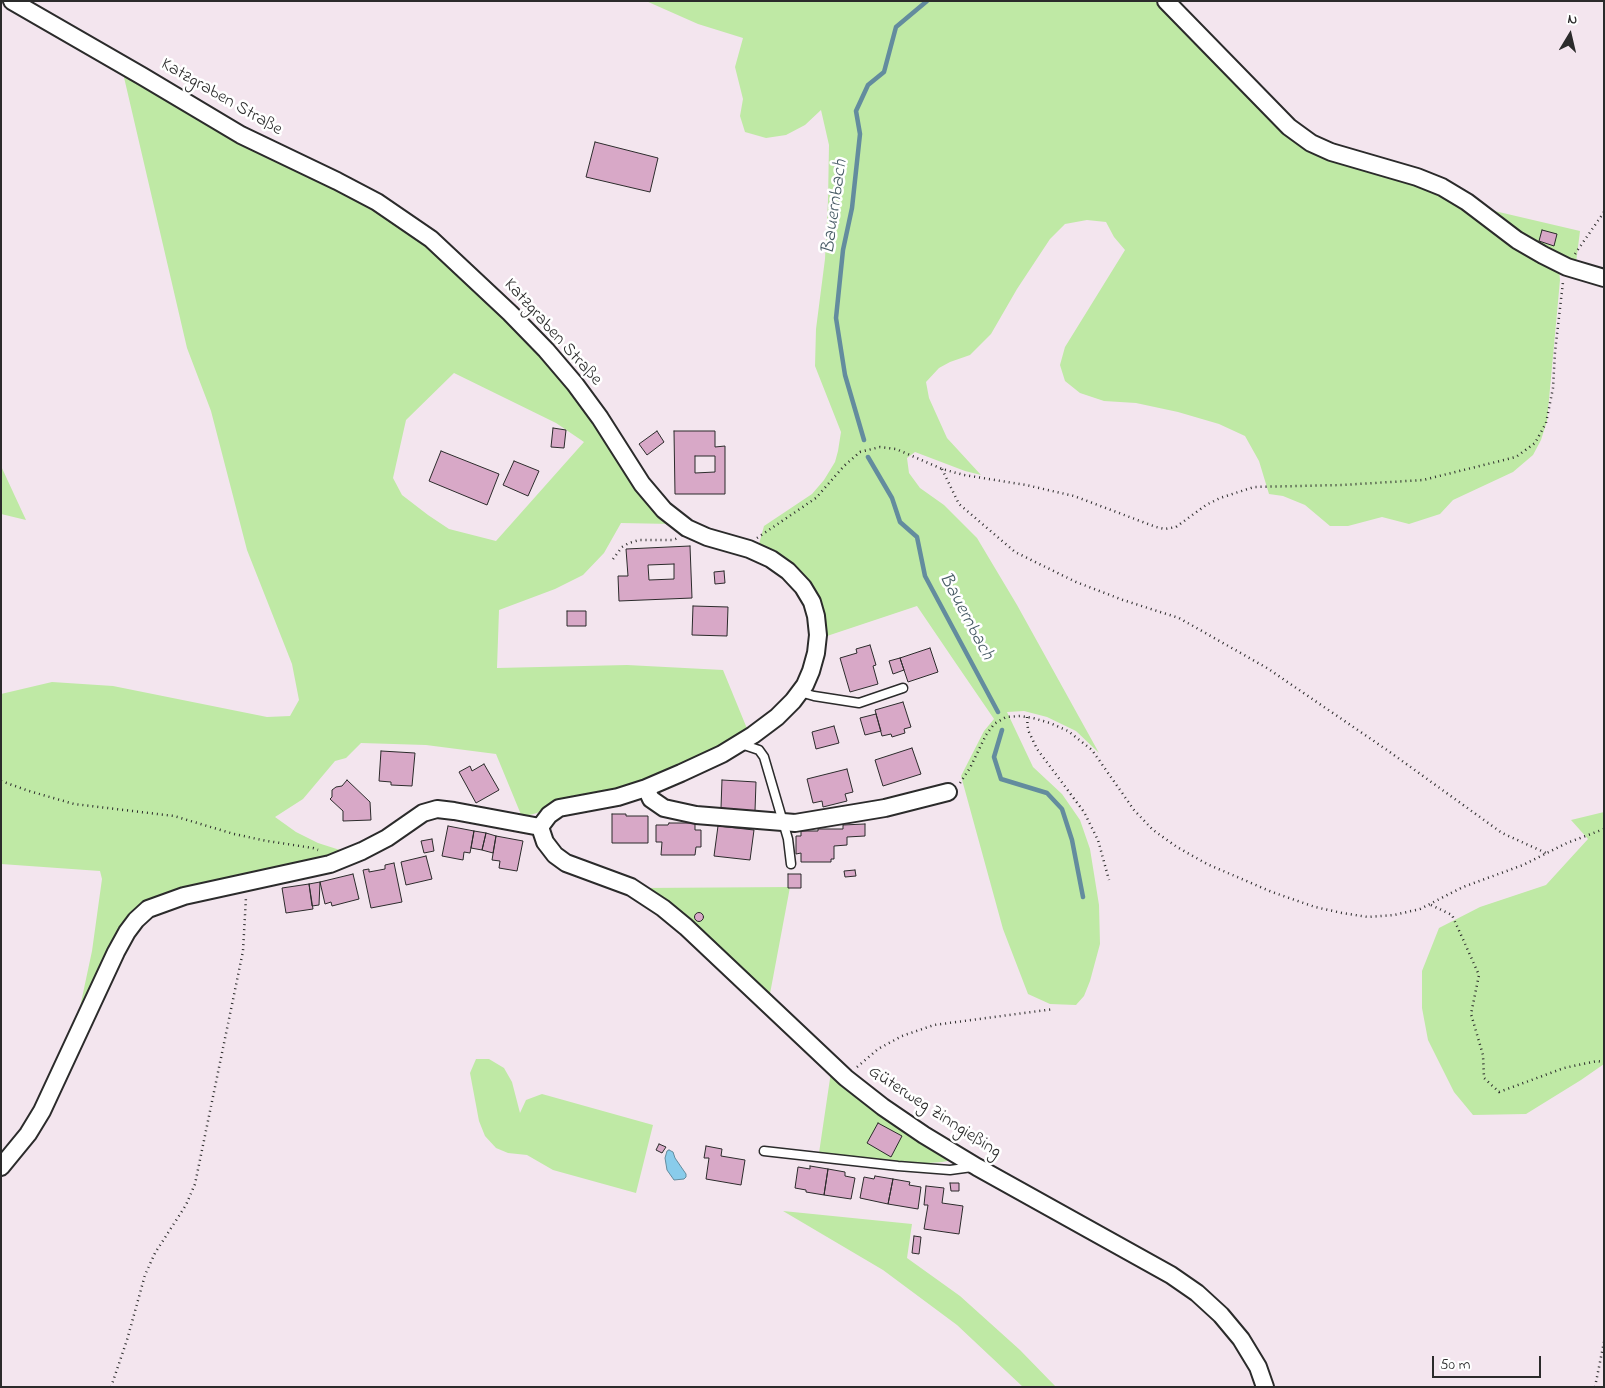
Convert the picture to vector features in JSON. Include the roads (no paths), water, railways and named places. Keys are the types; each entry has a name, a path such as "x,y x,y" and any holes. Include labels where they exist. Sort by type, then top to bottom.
{"street":[{"name":"Katzgraben Straße","path":"12,1 241,135 377,202 431,239 546,350 575,384 600,418 642,484 664,510 687,528 707,537 749,549 771,559 788,571 803,587 812,602 816,616 818,635 816,653 811,670 800,692 776,717 753,735 706,761 646,788 618,797 559,808 549,815 540,827"},
{"path":"1166,1 1289,127 1310,143 1338,155 1417,177 1442,187 1467,202 1518,240 1567,267 1604,278"},
{"path":"646,788 650,799 664,808 696,814 795,823 841,817 948,792"},
{"path":"1,1167 28,1134 42,1111 116,952 136,920 148,910 184,896 330,864 388,838 423,813 437,809 540,827"},
{"name":"Güterweg Zinngießing","path":"540,827 545,842 555,855 566,863 631,887 663,908 686,927 846,1078 883,1107 924,1135 977,1167 1171,1275 1197,1293 1221,1315 1241,1338 1258,1367 1265,1387"}],"lane":[{"path":"800,692 859,703 903,688"},
{"path":"740,743 759,750 764,757 784,822 791,864"},
{"path":"764,1151 950,1170 977,1167"}],"water":[{"path":"669,1150 673,1152 686,1174 684,1179 674,1180 667,1170 665,1158"}],"waterway":[{"name":"Bauernbach","path":"864,440 845,375 836,318 843,250 852,208 860,134 856,111 868,85 884,72 896,27 927,1"},
{"name":"Bauernbach","path":"868,457 892,498 900,522 917,537 925,576 998,712"},
{"name":"Bauernbach","path":"1002,730 994,757 1001,779 1047,793 1062,809 1072,840 1083,897"}]}
